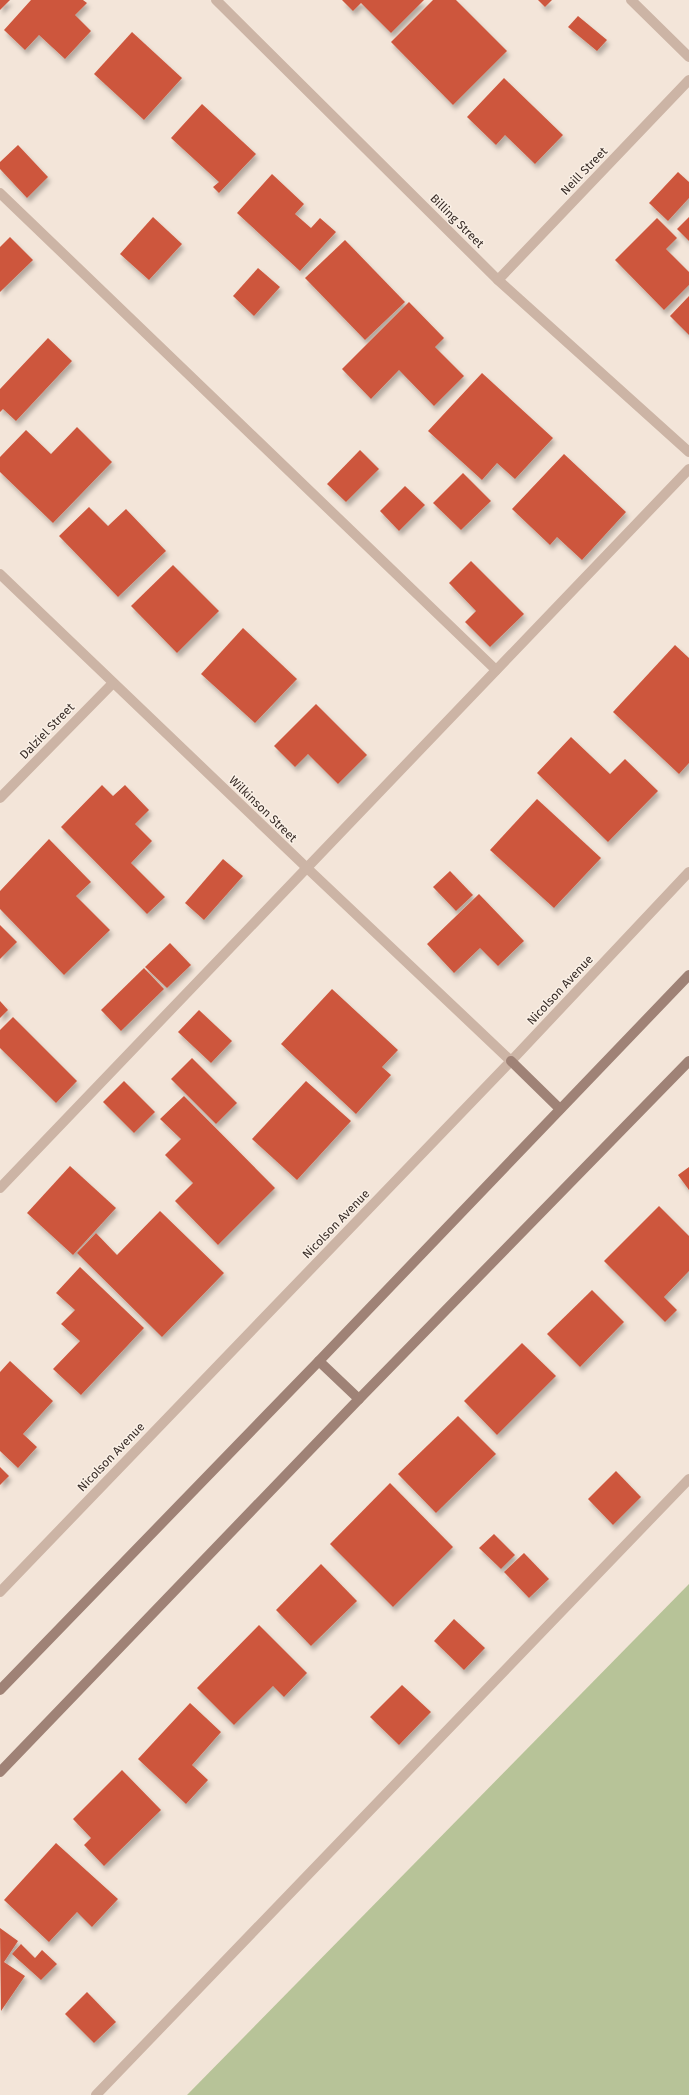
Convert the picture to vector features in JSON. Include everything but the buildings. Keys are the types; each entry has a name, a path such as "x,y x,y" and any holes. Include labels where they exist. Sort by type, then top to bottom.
{"main road":[{"path":"0,1690 319,1361 689,975"},
{"path":"511,1060 560,1109"},
{"path":"0,1772 359,1399 689,1061"},
{"path":"319,1361 359,1399"}],"street":[{"name":"Billing Street","path":"216,0 498,280 689,452"},
{"path":"631,0 689,57"},
{"name":"Neill Street","path":"498,280 689,80"},
{"path":"0,193 496,670"},
{"path":"0,1188 689,469"},
{"name":"Wilkinson Street","path":"0,574 307,868 511,1060"},
{"name":"Dalziel Street","path":"0,798 113,683"},
{"name":"Nicolson Avenue","path":"0,1592 511,1060 689,872"},
{"path":"96,2095 689,1480"}],"green space":[{"path":"689,1584 689,2095 187,2095"}]}
